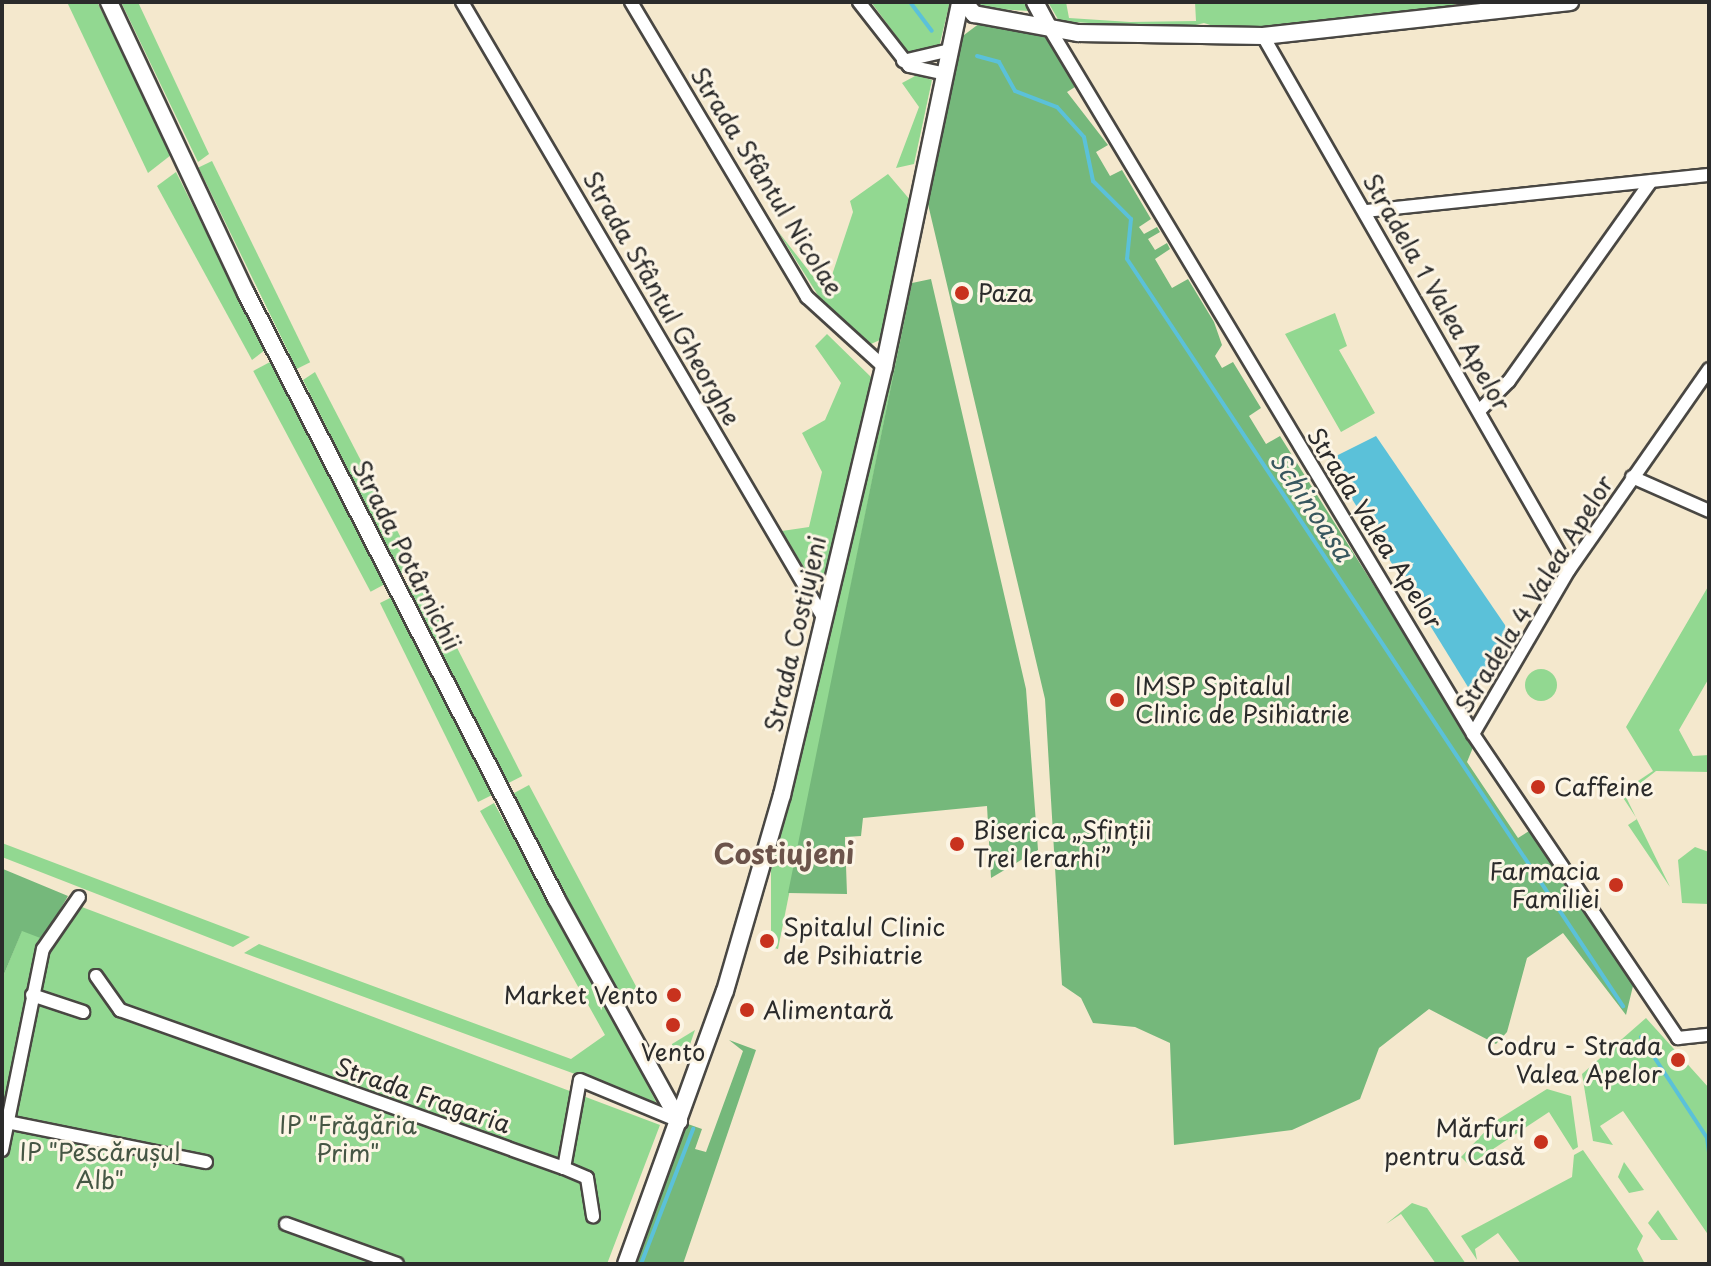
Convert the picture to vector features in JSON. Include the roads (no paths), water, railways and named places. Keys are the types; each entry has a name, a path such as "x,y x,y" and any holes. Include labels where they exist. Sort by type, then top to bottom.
{"street":[{"name":"Strada Potârnichii","path":"109,2 258,316 556,898 679,1121"},
{"name":"Strada Sfântul Gheorghe","path":"462,2 823,617"},
{"name":"Strada Sfântul Nicolae","path":"631,2 807,297 884,367"},
{"path":"859,2 903,61 943,73"},
{"path":"1023,20 1033,2"},
{"name":"Strada Valea Apelor","path":"1033,2 1473,734 1678,1038 1709,1035"},
{"path":"966,6 1092,34 1263,36 1460,9 1570,2"},
{"name":"Strada Costiujeni","path":"626,1264 743,937 884,367 943,73 956,27 966,6"},
{"name":"Stradela 1 Valea Apelor","path":"1263,36 1569,570"},
{"path":"903,61 950,50"},
{"path":"1366,211 1709,175"},
{"path":"1479,411 1509,381 1651,181"},
{"name":"Stradela 4 Valea Apelor","path":"1473,734 1569,570 1709,369"},
{"name":"Stradela 4 Valea Apelor","path":"1632,477 1709,511"},
{"path":"2,1150 43,949 79,897"},
{"name":"Strada Fragaria","path":"96,976 120,1010 564,1168"},
{"path":"32,995 83,1012"},
{"path":"593,1217 587,1178 564,1168 580,1080 679,1121"},
{"path":"7,1122 206,1162"},
{"path":"286,1224 397,1264"}],"water":[{"path":"1376,436 1505,625 1510,650 1468,687 1328,460"}],"waterway":[{"name":"Schinoasa","path":"910,2 932,31"},
{"name":"Schinoasa","path":"977,56 999,62 1015,91 1057,107 1084,137 1093,181 1131,219 1127,259 1623,1006"},
{"name":"Schinoasa","path":"1641,1037 1707,1138 1709,1153"},
{"path":"641,1264 693,1129"}],"place":[{"name":"Paza","path":"962,293"},
{"name":"IMSP Spitalul Clinic de Psihiatrie","path":"1117,700"},
{"name":"Caffeine","path":"1538,787"},
{"name":"Biserica „Sfinții Trei Ierarhi”","path":"957,844"},
{"name":"Farmacia Familiei","path":"1616,885"},
{"name":"Spitalul Clinic de Psihiatrie","path":"767,941"},
{"name":"Market Vento","path":"674,995"},
{"name":"Alimentară","path":"747,1010"},
{"name":"Vento","path":"673,1025"},
{"name":"Codru - Strada Valea Apelor","path":"1678,1060"},
{"name":"Mărfuri pentru Casă","path":"1541,1142"}],"district":[{"name":"Costiujeni","path":"784,853"}],"park label":[{"name":"IP \"Frăgăria Prim\"","path":"348,1139"},
{"name":"IP \"Pescărușul Alb\"","path":"100,1166"}]}
